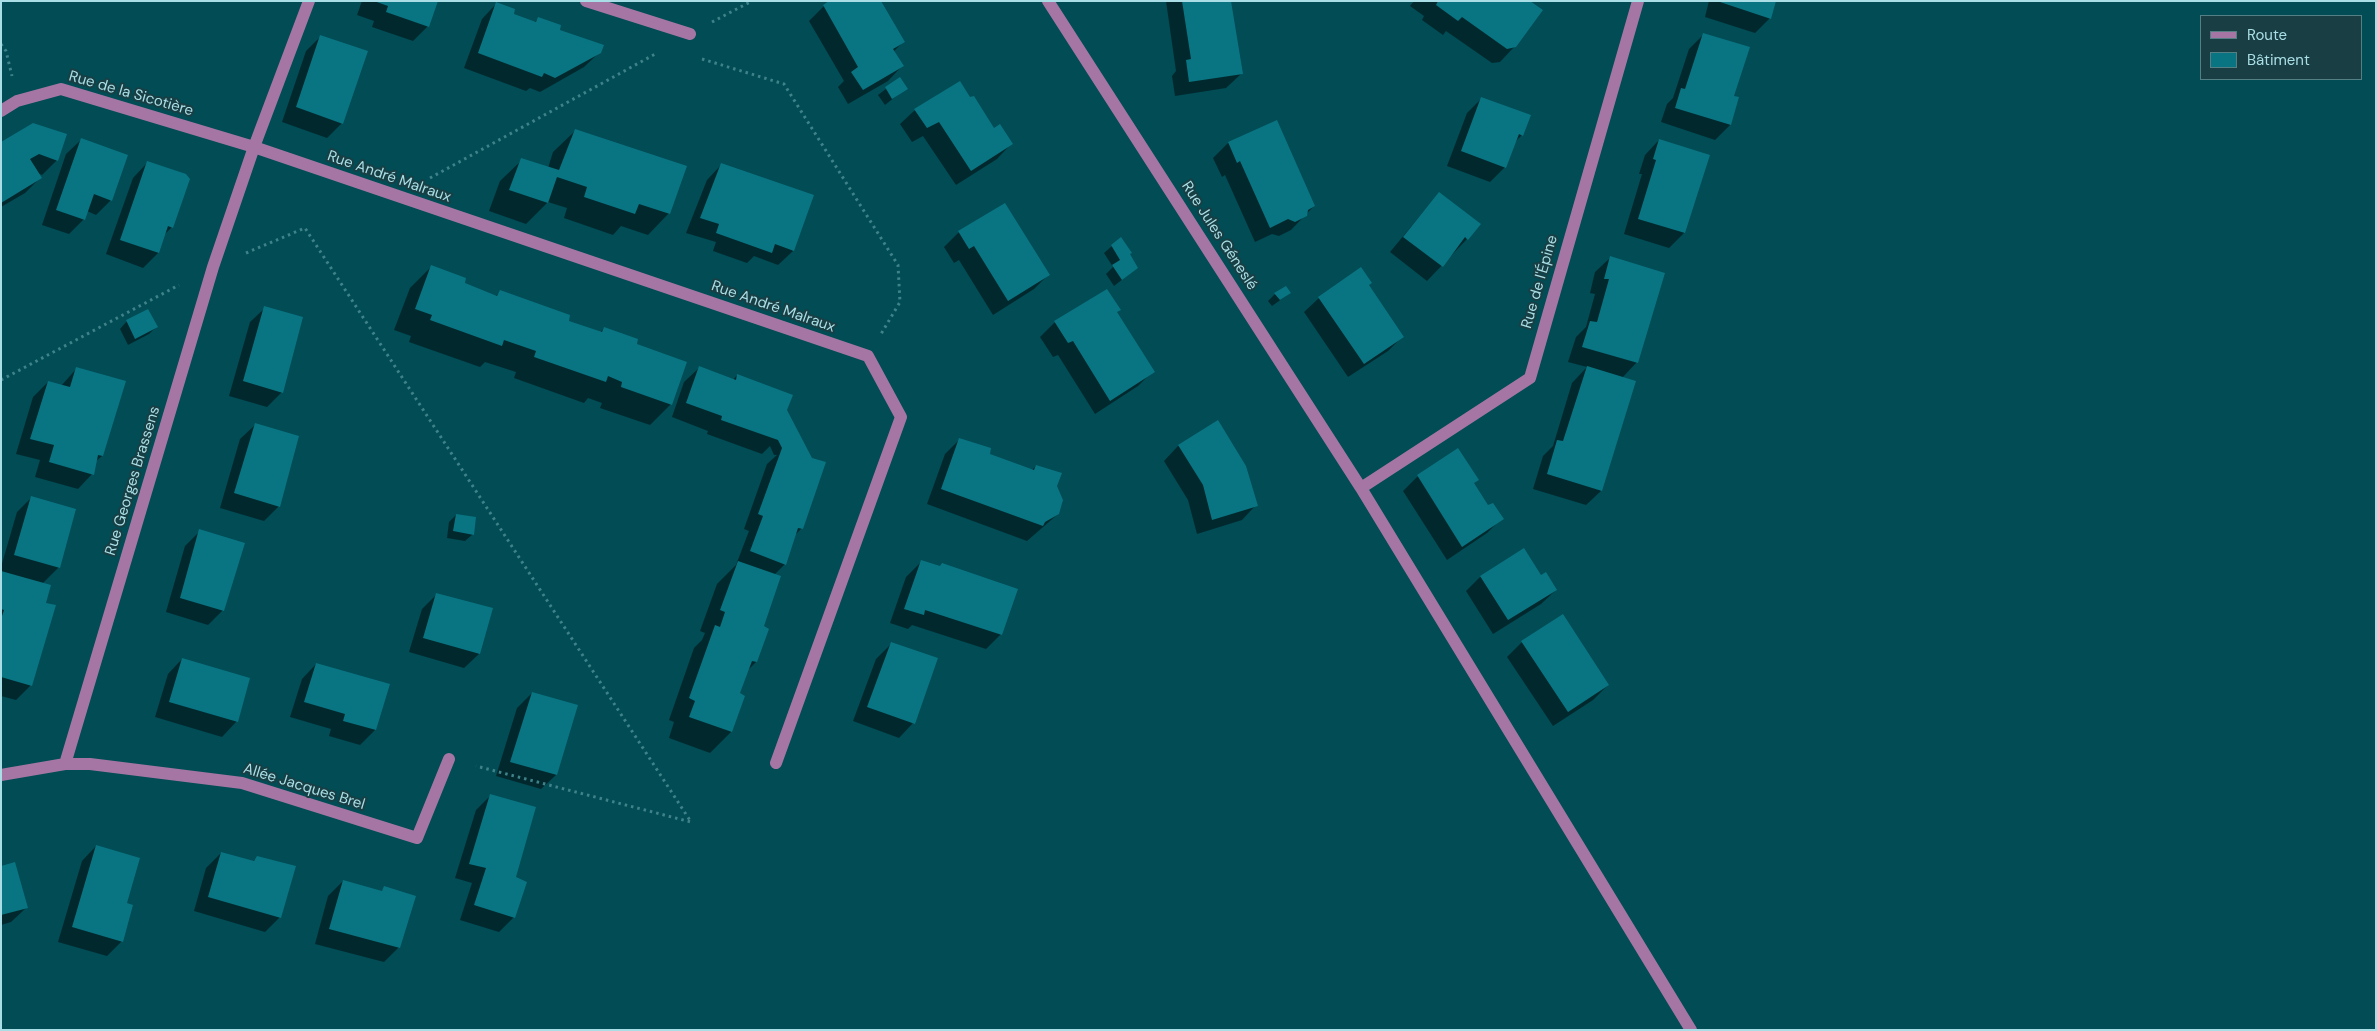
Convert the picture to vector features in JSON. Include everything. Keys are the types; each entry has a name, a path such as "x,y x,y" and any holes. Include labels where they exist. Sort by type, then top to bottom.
{"street":[{"name":"Rue Georges Brassens","path":"66,764 213,267 254,147 308,1"},
{"path":"586,1 690,34"},
{"name":"Rue Jules Géneslé","path":"1048,1 1361,488 1691,1030"},
{"name":"Rue de l'Épine","path":"1361,488 1530,378 1638,1"},
{"name":"Rue de la Sicotière","path":"1,111 17,101 61,90 254,147"},
{"name":"Rue André Malraux","path":"254,147 396,197 868,356"},
{"path":"776,763 901,417 868,356"},
{"name":"Allée Jacques Brel","path":"66,764 90,764 242,784 417,838 449,759"},
{"path":"1,775 66,764"}],"path":[{"path":"396,197 752,1"},
{"path":"1,44 6,51 17,101"},
{"path":"693,56 784,84 898,265 900,302 868,356"},
{"path":"1,380 213,267 305,228 691,822 449,759"}],"building":[{"path":"374,1 438,1 429,27 386,12 388,6"},
{"path":"829,1 881,1 905,42 893,49 904,66 863,90 851,72 858,67 823,5"},
{"path":"1182,1 1231,1 1243,74 1189,82 1186,60 1191,59"},
{"path":"1438,1 1530,1 1543,10 1516,47 1507,49 1462,17 1458,21 1436,5"},
{"path":"1717,1 1776,1 1771,19"},
{"path":"496,2 515,9 514,14 536,22 538,17 561,25 560,30 604,45 601,53 555,78 544,73 542,77 478,53"},
{"path":"1703,33 1750,47 1734,96 1739,97 1731,125 1675,108 1681,88 1685,89"},
{"path":"320,35 368,51 343,124 296,107"},
{"path":"900,77 908,89 892,99 885,87"},
{"path":"960,81 970,97 974,96 994,128 1000,124 1013,144 971,171 939,122 927,128 914,109"},
{"path":"1481,97 1531,115 1523,136 1519,134 1506,168 1461,151"},
{"path":"1277,120 1315,206 1308,210 1307,216 1295,222 1288,219 1270,228 1240,161 1237,163 1228,142"},
{"path":"33,123 67,134 58,161 39,154 30,159 42,178 1,203 1,142"},
{"path":"575,129 687,166 670,214 639,204 635,214 584,197 587,187 557,177 548,203 509,190 521,158 559,170"},
{"path":"81,138 128,155 112,201 94,194 85,220 56,210"},
{"path":"1659,139 1710,155 1685,233 1638,219 1656,160 1653,159"},
{"path":"147,161 186,174 190,179 173,228 168,226 159,253 120,240"},
{"path":"721,163 814,195 794,251 775,244 772,253 716,233 719,224 700,218"},
{"path":"1439,192 1481,224 1468,240 1465,237 1443,267 1403,237"},
{"path":"1005,203 1050,275 1008,301 974,246 969,249 958,231"},
{"path":"1121,237 1132,253 1130,254 1138,268 1122,280 1112,265 1120,260 1111,245"},
{"path":"1610,256 1665,273 1638,363 1582,347 1590,321 1597,322 1609,279 1604,279"},
{"path":"431,265 466,278 465,283 497,296 500,290 570,315 569,321 602,332 604,327 638,339 637,344 687,362 672,405 621,387 622,382 608,376 606,382 534,357 536,351 504,340 502,346 430,320 432,315 415,309"},
{"path":"1361,267 1372,283 1369,285 1404,337 1364,364 1318,297"},
{"path":"1286,286 1291,293 1280,300 1274,293"},
{"path":"1107,289 1121,310 1117,312 1155,372 1110,401 1073,341 1068,343 1054,321"},
{"path":"264,306 303,317 283,393 243,381"},
{"path":"148,309 158,327 135,339 126,320"},
{"path":"699,366 736,380 737,374 793,395 787,410 812,458 826,462 803,529 798,528 786,565 750,551 763,516 758,514 782,448 778,440 721,420 722,416 686,403"},
{"path":"1587,366 1636,381 1602,491 1547,474 1557,440 1563,441"},
{"path":"76,367 126,381 103,456 98,455 94,475 49,462 54,445 30,439 48,381 70,387"},
{"path":"1218,420 1246,466 1258,506 1212,520 1203,485 1178,445"},
{"path":"255,423 299,436 280,507 234,493"},
{"path":"959,438 991,448 990,454 1034,470 1036,465 1062,473 1057,486 1063,500 1059,514 1045,522 1043,526 941,489"},
{"path":"1458,448 1479,480 1474,483 1488,505 1493,503 1504,519 1462,547 1417,475"},
{"path":"31,496 76,509 60,568 14,555"},
{"path":"456,514 476,517 474,535 453,531"},
{"path":"199,529 245,543 224,611 180,598"},
{"path":"1524,548 1541,575 1546,572 1557,590 1508,620 1480,576"},
{"path":"921,560 940,566 942,563 1018,589 1002,635 925,610 924,615 904,609"},
{"path":"738,561 781,576 764,626 769,629 757,662 752,661 740,693 745,696 732,732 689,717 695,701 689,698 715,625 720,627 725,612 720,610"},
{"path":"1,571 51,585 46,603 56,605 32,686 1,677 1,619 4,610 1,609"},
{"path":"436,593 493,608 480,654 423,638"},
{"path":"1563,614 1609,685 1568,712 1521,641"},
{"path":"891,642 938,658 915,724 867,707"},
{"path":"182,658 250,678 238,722 169,702"},
{"path":"316,663 390,684 376,730 343,721 345,714 304,702"},
{"path":"532,692 578,705 557,775 510,762"},
{"path":"490,794 536,807 516,877 527,882 515,918 474,905 486,868 469,864"},
{"path":"96,845 140,858 127,903 133,905 123,942 72,927"},
{"path":"221,852 254,861 257,856 296,866 281,918 208,897"},
{"path":"15,862 28,908 1,915 1,866"},
{"path":"343,880 382,891 384,886 416,896 400,948 329,929"}]}
